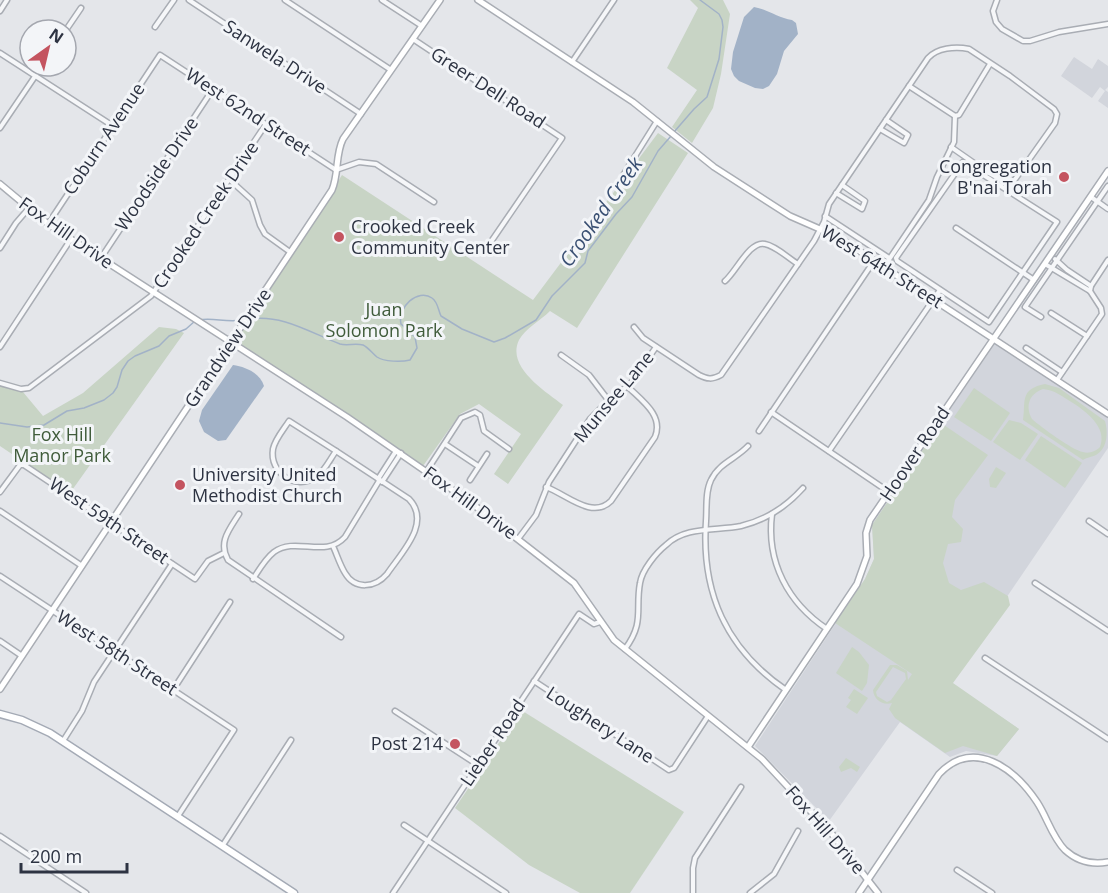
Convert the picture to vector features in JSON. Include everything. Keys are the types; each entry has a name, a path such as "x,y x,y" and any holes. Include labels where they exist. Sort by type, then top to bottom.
{"main road":[{"path":"0,714 31,723 63,741 294,893"}],"street":[{"path":"0,11 7,0"},
{"path":"155,27 174,0"},
{"name":"Sanwela Drive","path":"189,0 361,114"},
{"path":"285,0 391,70"},
{"path":"382,0 422,26"},
{"name":"Grandview Drive","path":"0,689 332,190 341,144 440,0"},
{"name":"West 64th Street","path":"478,0 633,102 714,167 786,214 835,235 1108,414"},
{"path":"572,62 614,0"},
{"path":"997,0 993,11 996,22 1002,29 1023,41 1108,24"},
{"path":"74,18 81,8"},
{"name":"Greer Dell Road","path":"413,39 562,138 484,252"},
{"path":"634,327 643,338 707,379 714,379 721,375 821,228 827,206 928,57 935,52 967,48 1054,109 1057,114 1055,123 1011,185 987,172 951,147"},
{"path":"0,53 18,65"},
{"name":"West 62nd Street","path":"160,55 336,170"},
{"name":"Coburn Avenue","path":"48,224 160,55"},
{"path":"955,116 959,115 990,64"},
{"path":"0,128 34,78"},
{"path":"38,78 113,126"},
{"path":"909,86 955,116"},
{"name":"Woodside Drive","path":"101,258 213,89"},
{"path":"884,267 929,200 955,138 955,116"},
{"path":"880,129 904,143 908,135 886,120"},
{"path":"622,177 657,121"},
{"name":"Crooked Creek Drive","path":"0,383 27,389 147,299 154,292 266,124"},
{"path":"336,170 359,162 376,164 434,202"},
{"path":"963,162 1057,222 991,321 986,321 940,290 896,259 963,162"},
{"name":"Hoover Road","path":"748,747 860,578 868,554 867,526 1108,171"},
{"path":"230,180 252,200 265,234 291,253"},
{"name":"Fox Hill Drive","path":"0,184 48,224 399,452 574,583 614,640 748,747 832,834 878,893"},
{"path":"836,193 861,209 866,202 842,185"},
{"path":"1041,317 1025,307 1108,186"},
{"path":"1090,197 1108,209"},
{"path":"0,248 29,208"},
{"path":"825,216 889,258"},
{"path":"956,228 1034,280"},
{"path":"0,347 71,239"},
{"path":"725,280 733,273 748,251 759,244 764,243 771,246 798,264"},
{"path":"1050,256 1090,288 1102,311 1057,380"},
{"path":"1090,288 1108,260"},
{"path":"759,431 874,261"},
{"path":"1045,264 1090,288"},
{"path":"829,451 940,290"},
{"path":"1051,313 1087,336"},
{"name":"Munsee Lane","path":"518,539 539,511 546,487 588,422 627,386 657,347"},
{"path":"1026,348 1062,372"},
{"path":"561,355 585,371 609,401"},
{"path":"546,487 593,509 602,508 611,501 655,437 658,427 655,415 627,386"},
{"path":"426,472 462,417 476,412 480,415 485,432 509,448"},
{"path":"771,412 889,492"},
{"path":"333,546 345,573 355,582 372,585 385,577 415,531 418,517 416,508 409,499 380,481 336,451 289,421 275,442 273,459 283,476 293,481 303,482 318,475 336,451"},
{"path":"445,444 478,466"},
{"path":"748,446 722,465 708,487 705,530 708,581 721,617 742,652 765,675 786,690"},
{"path":"253,579 269,556 281,548 294,545 324,548 333,546 345,537 399,452"},
{"path":"470,480 487,454"},
{"name":"West 59th Street","path":"0,492 14,470 22,464 195,579 208,561 224,553"},
{"path":"624,649 638,622 640,584 644,573 662,549 673,539 688,533 742,525 772,514 788,504 803,488"},
{"path":"0,512 82,566"},
{"path":"239,514 224,538 224,553 232,565 341,637"},
{"path":"772,514 772,543 780,574 797,604 826,630"},
{"path":"1089,521 1108,534"},
{"path":"63,741 82,711 92,685 172,564"},
{"name":"West 58th Street","path":"0,576 234,730 178,816"},
{"path":"1035,583 1108,631"},
{"path":"173,690 230,602"},
{"name":"Lieber Road","path":"393,893 579,614 594,624 600,622"},
{"path":"0,641 22,656"},
{"path":"985,658 1108,739"},
{"name":"Loughery Lane","path":"534,681 669,770 674,769 709,715"},
{"path":"395,711 478,765"},
{"path":"223,845 291,740"},
{"path":"859,893 939,774 953,762 970,757 991,760 1004,767 1019,780 1036,801 1057,839 1070,854 1089,862 1108,862"},
{"path":"693,893 695,858 741,787"},
{"path":"404,825 506,893"},
{"path":"750,893 774,874 798,831"},
{"path":"0,836 86,893"},
{"path":"957,870 992,893"}],"shaded area":[{"path":"1074,57 1092,69 1098,59 1108,66 1108,87 1105,90 1108,92 1108,108 1098,101 1105,91 1100,87 1092,98 1061,76"},
{"path":"995,343 1108,418 1108,448 949,682 1019,729 997,756 966,751 950,757 900,722 829,821 755,746 865,579 874,559 872,525"}],"green space":[{"path":"690,0 723,0 730,14 721,74 713,108 692,143 672,127 697,90 667,68 698,8"},
{"name":"Juan Solomon Park","path":"658,133 688,153 577,328 550,311 529,328 519,340 516,350 522,369 563,405 508,484 494,474 521,434 479,404 460,414 423,466 239,344 236,339 342,175 533,300"},
{"name":"Fox Hill Manor Park","path":"159,327 176,329 184,333 70,493 0,446 0,385 23,392 43,416 83,393"},
{"path":"1045,384 1059,388 1105,421 1106,440 1100,452 1083,460 1023,420 1025,397 1031,389","holes":["1047,390 1073,403 1094,421 1101,433 1100,447 1085,453 1057,438 1032,419 1029,410 1032,397 1038,391"]},
{"path":"974,388 1010,413 991,441 954,417"},
{"path":"1009,420 1021,423 1038,434 1020,460 993,442"},
{"path":"941,423 988,455 955,500 952,517 963,529 961,542 948,544 943,563 949,583 961,590 984,582 1008,596 1010,605 953,683 1019,729 997,756 963,746 945,753 895,718 889,709 892,703 885,704 875,697 873,690 890,665 897,665 907,671 908,680 912,674 835,623 865,579 874,559 872,525","holes":["893,667 905,673 906,679 891,700 887,702 877,696 876,692"]},
{"path":"1041,436 1082,463 1065,488 1025,460"},
{"path":"996,467 1006,473 996,488 990,487 989,479"},
{"path":"852,647 869,665 867,683 862,691 836,673"},
{"path":"854,689 868,698 857,714 846,707 851,700 848,698"},
{"path":"521,710 684,812 630,893 580,893 529,865 455,808"},
{"path":"846,758 860,767 857,772 851,768 841,772 839,767"}],"water":[{"path":"754,7 792,20 796,23 798,34 784,51 777,74 769,86 763,89 739,81 731,69 733,52 744,17"},
{"path":"233,365 252,371 264,386 226,440 218,441 204,432 199,421 202,410"}],"waterway":[{"name":"Crooked Creek","path":"674,132 707,97 719,59 722,20 719,14 700,0"},
{"name":"Crooked Creek","path":"250,319 262,318 285,322 340,344 363,345 380,359 407,361 417,348 415,337 401,324 402,311 410,301 421,295 432,298 441,316 462,329 494,342 505,338 536,320 552,296 585,263 588,251 632,197 658,151 671,136"},
{"name":"Crooked Creek","path":"199,320 242,320"},
{"name":"Crooked Creek","path":"0,423 27,427 44,425 67,411 84,408 104,400 117,387 122,370 128,361 159,346 169,336 186,329 195,321"}],"place":[{"name":"Congregation B'nai Torah","path":"1064,177"},
{"name":"Crooked Creek Community Center","path":"339,237"},
{"name":"University United Methodist Church","path":"180,485"},
{"name":"Post 214","path":"455,744"}]}
